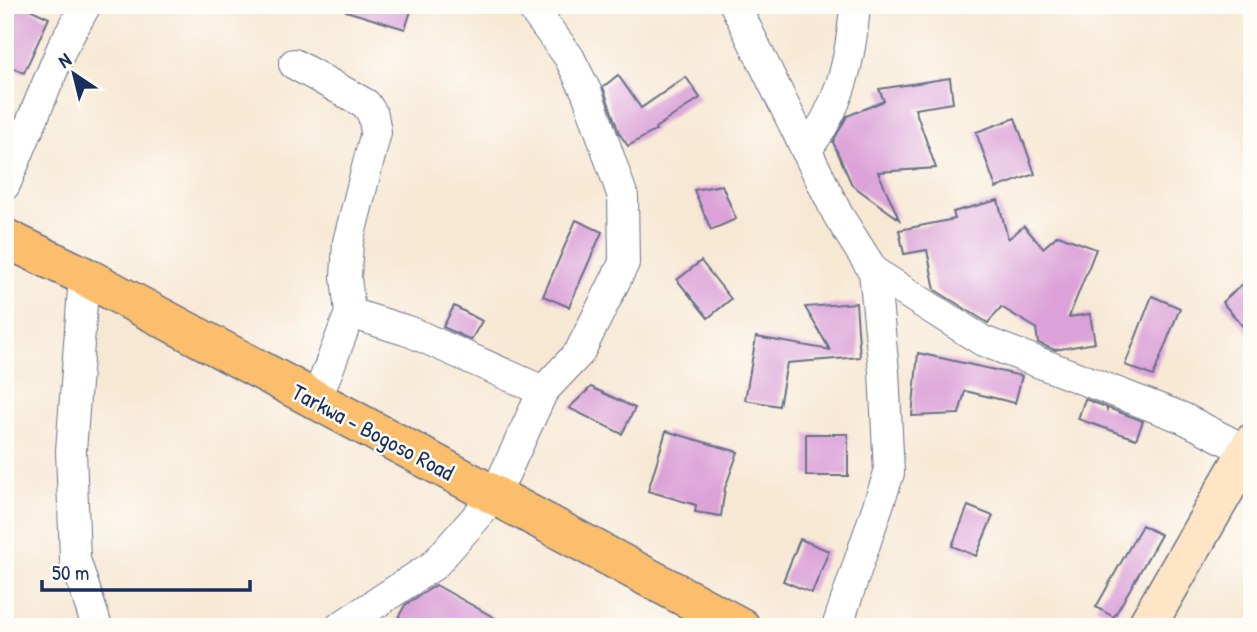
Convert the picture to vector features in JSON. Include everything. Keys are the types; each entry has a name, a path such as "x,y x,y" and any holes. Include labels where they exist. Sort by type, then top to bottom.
{"main road":[{"name":"Tarkwa - Bogoso Road","path":"5,238 84,276 494,498 639,570 741,627"},
{"path":"1146,627 1249,447"}],"street":[{"path":"5,185 62,48 86,5"},
{"path":"340,627 370,610 434,565 494,498 543,391 579,353 624,263 623,197 587,93 569,57 530,5"},
{"path":"735,5 838,215 874,272 983,341 1183,418 1249,447"},
{"path":"806,150 826,125 852,51 855,5"},
{"path":"294,64 366,104 373,115 376,132 348,242 345,277 350,313 316,401"},
{"path":"837,627 889,473 884,372 874,272"},
{"path":"84,276 71,451 75,559 97,627"},
{"path":"350,313 411,332 543,391"}],"building":[{"path":"5,5 21,5 49,18 24,73 5,64"},
{"path":"346,5 413,5 405,29 346,11"},
{"path":"618,75 641,108 686,77 700,98 655,128 656,130 628,146 619,133 603,87"},
{"path":"950,78 953,103 915,109 936,168 878,172 899,219 852,185 833,142 847,116 884,101 879,89"},
{"path":"1015,118 1035,174 996,188 976,132"},
{"path":"722,185 736,219 711,230 694,190"},
{"path":"998,200 1008,239 1024,226 1043,248 1058,235 1096,249 1069,317 1090,314 1095,343 1055,350 1038,343 1036,328 1001,307 988,323 935,290 927,250 904,254 899,230 955,219 953,212"},
{"path":"576,220 602,232 569,307 543,296"},
{"path":"701,261 731,299 708,318 677,280"},
{"path":"1252,276 1252,337 1222,302"},
{"path":"1152,296 1180,308 1153,376 1125,365"},
{"path":"856,303 860,357 787,363 779,406 745,400 756,337 830,350 805,307"},
{"path":"454,306 482,321 471,340 443,327"},
{"path":"918,353 1022,376 1015,403 965,391 959,414 912,416"},
{"path":"591,387 635,408 622,434 569,408"},
{"path":"1085,399 1106,407 1107,410 1108,408 1143,421 1136,439 1078,419"},
{"path":"666,431 738,452 725,488 721,516 695,512 696,505 648,491"},
{"path":"806,434 848,434 848,476 806,476"},
{"path":"968,506 993,516 976,556 952,546"},
{"path":"1142,525 1161,535 1114,617 1096,607"},
{"path":"800,539 829,551 812,593 783,581"},
{"path":"436,585 511,627 393,627 405,605"}]}
